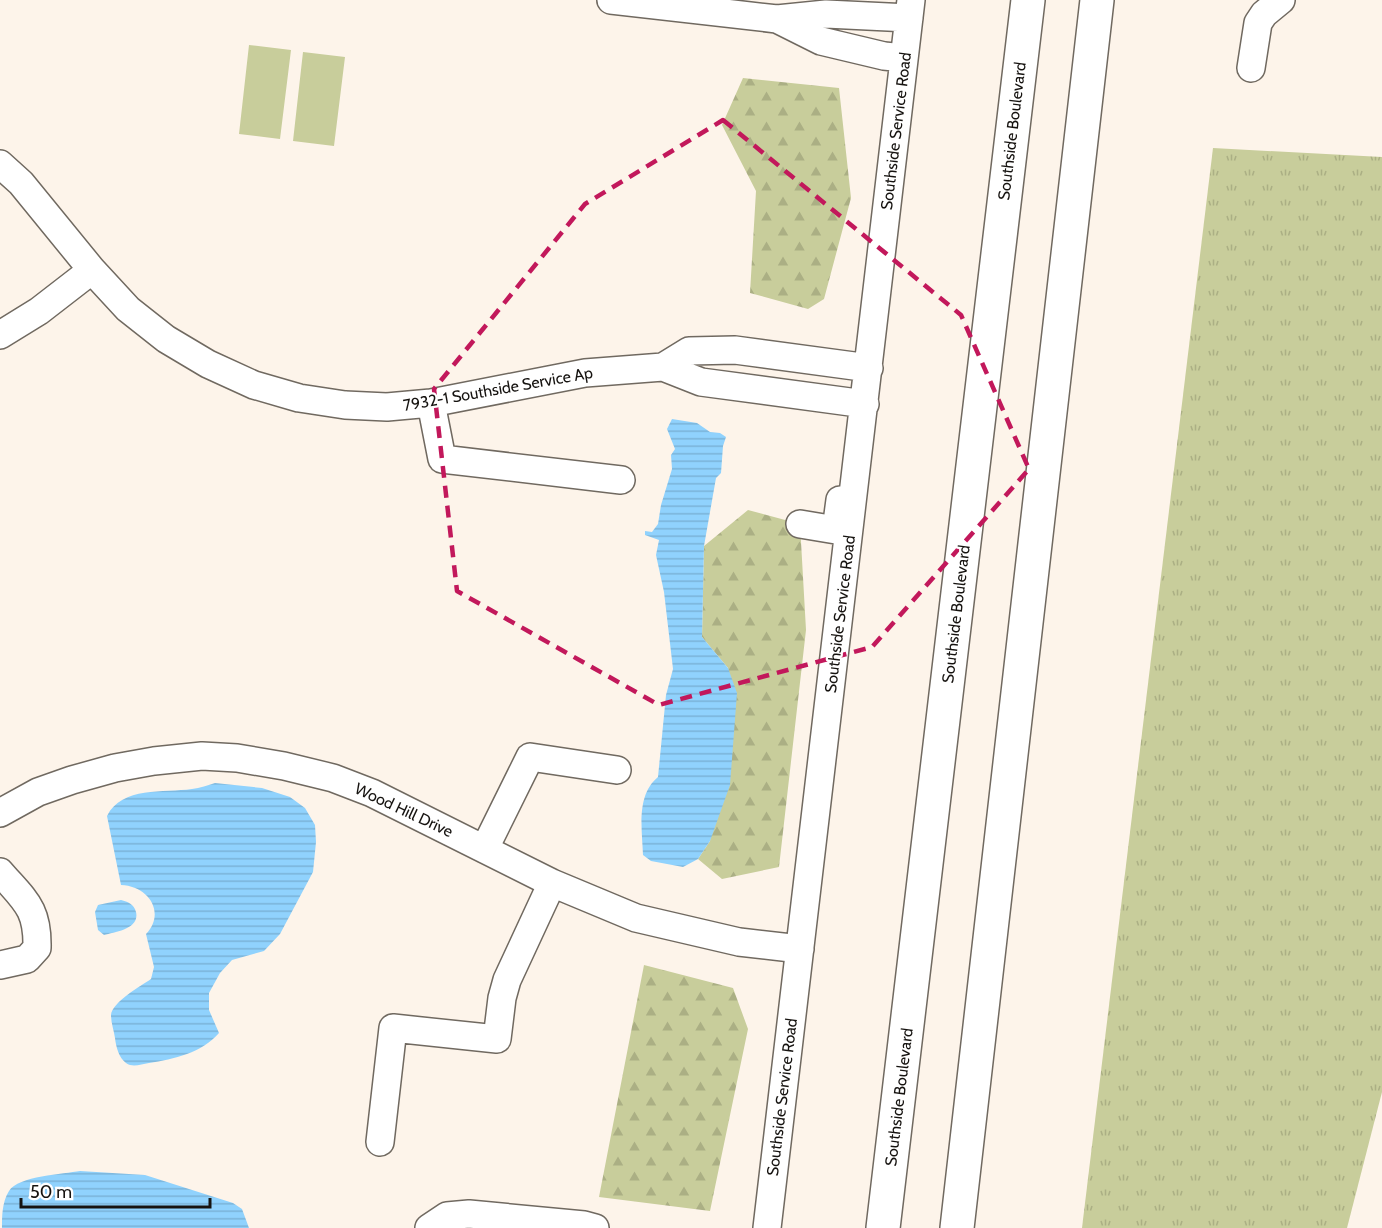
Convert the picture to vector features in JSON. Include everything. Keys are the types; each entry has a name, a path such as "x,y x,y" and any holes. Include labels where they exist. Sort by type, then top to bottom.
{"highway":[{"name":"Southside Boulevard","path":"883,1228 1028,0"},
{"path":"957,1228 1097,0"},
{"path":"1092,40 1113,0"}],"street":[{"path":"611,0 777,19 910,9"},
{"path":"1251,68 1258,23 1264,14 1281,0"},
{"name":"Southside Service Road","path":"767,1228 865,404 897,67 910,9"},
{"path":"777,19 821,40 885,56 897,67 836,530 800,524"},
{"name":"7932-1 Southside Service Ap","path":"0,164 21,183 92,270 128,309 166,339 208,364 254,385 299,398 345,405 387,407 430,403 585,373 663,367 701,381 865,404"},
{"path":"0,335 39,311 92,270"},
{"path":"663,367 689,351 735,350 869,368"},
{"path":"430,403 442,459 621,480"},
{"name":"Wood Hill Drive","path":"0,813 38,792 115,768 202,756 237,758 333,778 372,793 552,883 636,918 739,942 800,949"},
{"path":"485,848 530,756 617,770"},
{"path":"0,872 31,908 38,927 37,948 27,959 0,965"},
{"path":"380,1142 393,1028 497,1039 502,998 507,980 552,883"},
{"path":"429,1228 447,1216 469,1214 595,1228"}],"highlighted area":[{"path":"723,120 961,315 1029,469 872,647 659,705 457,591 434,389 585,204"}],"green space":[{"path":"249,45 291,50 280,139 239,134"},
{"path":"303,52 345,57 334,146 293,141"},
{"path":"743,78 839,88 851,198 824,299 808,309 750,293 756,191 722,125"},
{"path":"1213,148 1382,157 1382,1092 1347,1228 1082,1228"},
{"path":"748,510 800,524 806,630 779,867 722,879 698,859 710,841 728,668 702,637 704,546"},
{"path":"644,965 733,988 748,1029 710,1211 599,1197"}],"water":[{"path":"672,419 697,423 710,432 720,433 726,437 721,473 716,478 704,546 702,637 728,668 737,693 730,785 710,841 698,859 683,867 651,861 643,855 642,824 646,793 658,777 666,695 673,669 664,592 656,555 659,540 645,535 645,531 652,532 658,524 672,469 671,455 675,449 667,429"},
{"path":"215,783 262,788 290,797 305,808 315,825 313,872 280,934 264,951 232,960 220,973 209,993 209,1010 219,1033 204,1046 187,1054 140,1065 129,1064 121,1058 118,1052 111,1015 121,1000 151,979 154,967 146,934 152,926 154,910 151,902 140,890 121,885 107,816 114,806 133,795 192,789"},
{"path":"121,900 134,907 136,918 126,929 104,935 98,930 95,912 98,905"},
{"path":"80,1171 145,1175 233,1203 242,1209 249,1228 2,1228 5,1200 14,1186 31,1179"}]}
